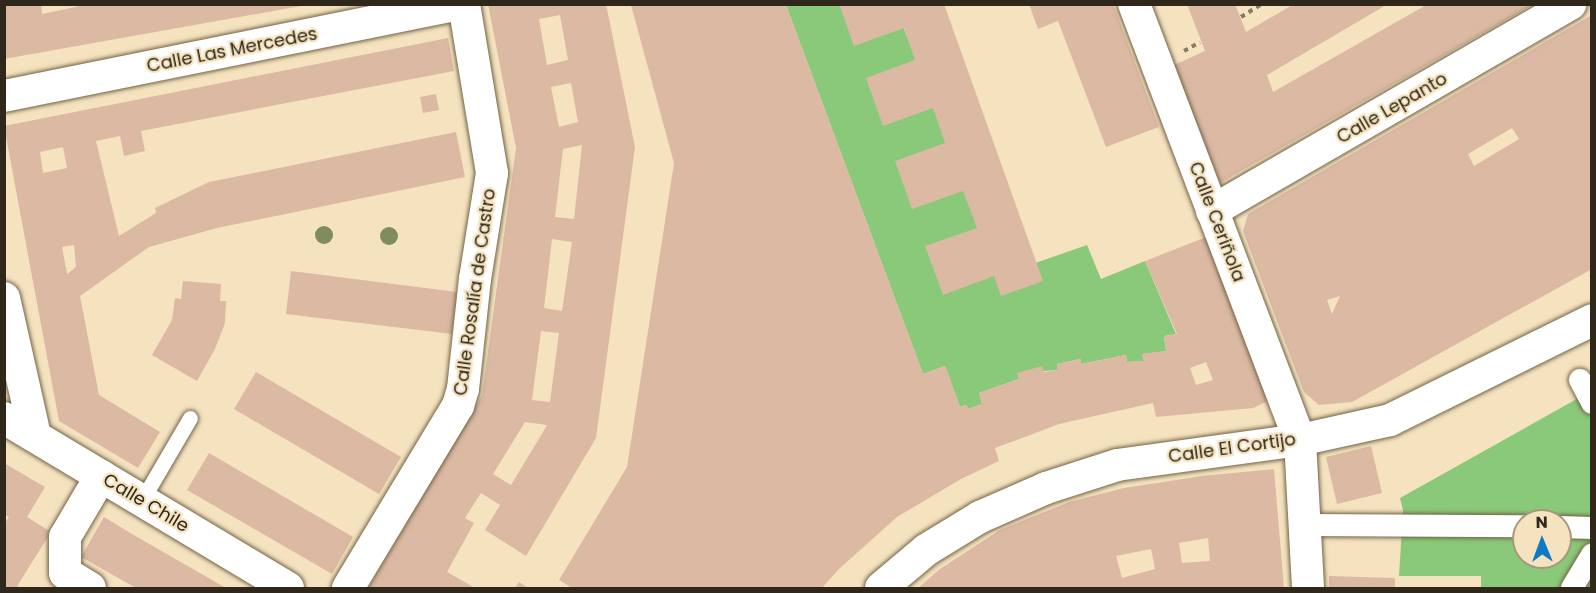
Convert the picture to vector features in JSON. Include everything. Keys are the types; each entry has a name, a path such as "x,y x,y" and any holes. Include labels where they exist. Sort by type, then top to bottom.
{"street":[{"name":"Calle Las Mercedes","path":"4,96 462,4"},
{"name":"Calle Rosalía de Castro","path":"348,588 458,406 463,389 492,173 462,4"},
{"name":"Calle Ceriñola","path":"1134,4 1300,440 1308,588"},
{"name":"Calle Lepanto","path":"1212,211 1571,4"},
{"path":"4,298 35,436"},
{"name":"Calle El Cortijo","path":"881,588 926,550 980,517 1046,488 1117,465 1300,440 1389,420 1592,320"},
{"path":"1580,380 1592,402"},
{"name":"Calle Chile","path":"4,418 285,588"},
{"path":"90,588 64,573 65,537 101,476"},
{"path":"1304,525 1512,526"},
{"path":"1572,527 1592,528"},
{"path":"1572,588 1592,555"}],"lane":[{"path":"142,500 190,418"}],"path":[{"path":"1241,17 1262,4"}],"green space":[{"path":"786,5 895,5 998,276 1087,245 1101,279 1145,261 1176,334 1164,336 1166,351 1143,354 1143,361 1127,362 1126,355 1081,364 1080,359 1057,364 1058,370 1018,373 1019,379 979,393 982,404 968,409 966,405 960,407 945,366 923,374"},
{"path":"1591,391 1591,588 1481,588 1481,576 1399,576 1403,510 1400,498"}],"building":[{"path":"4,4 41,4 42,14 89,4 301,6 4,59"},
{"path":"488,4 606,4 635,147 596,438 526,556 485,530 500,505 481,493 465,518 474,523 447,572 475,588 368,588 482,395 516,148","holes":["560,15 568,60 547,65 539,19","571,83 578,122 559,127 551,87","582,145 574,219 555,217 563,149","552,239 572,242 562,311 544,308","541,331 559,333 550,402 532,400","525,422 547,425 511,485 493,474"]},
{"path":"839,4 944,4 1043,281 1001,296 994,276 943,295 925,246 977,228 963,191 912,209 895,161 945,143 933,108 883,126 866,78 915,60 904,28 854,46"},
{"path":"1029,4 1113,4 1159,127 1106,147 1058,21 1038,29"},
{"path":"1187,4 1235,4 1246,32 1294,4 1388,4 1267,75 1273,92 1428,4 1534,4 1220,183 1174,65 1205,51"},
{"path":"631,5 786,5 923,374 945,366 960,407 967,405 968,409 982,404 979,393 1019,379 1017,373 1042,366 1044,372 1058,370 1057,364 1081,359 1081,364 1126,355 1127,362 1143,361 1142,354 1166,351 1164,336 1177,334 1145,261 1209,236 1268,393 1266,402 1253,408 1156,417 1153,403 1059,424 995,448 999,461 961,479 897,517 839,569 822,588 572,588 559,580 627,467 674,163","holes":["1206,362 1213,380 1196,385 1190,368"]},
{"path":"1592,15 1592,269 1352,402 1319,405 1304,392 1243,231 1248,214","holes":["1512,128 1519,139 1474,166 1468,154","1340,296 1332,314 1327,300"]},
{"path":"448,38 454,71 141,131 145,151 124,156 120,136 96,141 119,236 156,213 155,208 209,182 456,132 465,177 217,228 149,247 80,296 99,395 160,432 138,468 59,421 4,126","holes":["63,147 67,168 43,173 40,152","74,245 76,267 67,274 62,247"]},
{"path":"436,94 439,110 423,113 420,97"},
{"path":"291,271 457,292 452,334 286,314"},
{"path":"183,281 221,284 220,301 226,301 225,323 215,349 197,381 152,355 172,320 175,298 181,299"},
{"path":"256,372 401,457 379,494 234,409"},
{"path":"1371,446 1382,493 1337,504 1326,457"},
{"path":"209,453 353,537 332,574 187,490"},
{"path":"4,463 45,487 27,517 51,532 17,586 21,588 4,588 4,524 9,517 4,514"},
{"path":"1274,469 1284,588 918,588 940,569 1000,530 1069,502 1124,488 1202,476","holes":["1208,538 1210,561 1182,563 1179,543","1151,549 1155,569 1122,578 1116,556"]},
{"path":"104,517 226,588 136,588 81,557"},
{"path":"1329,576 1395,578 1395,588 1329,588"},
{"path":"519,582 528,588 515,588"}]}
